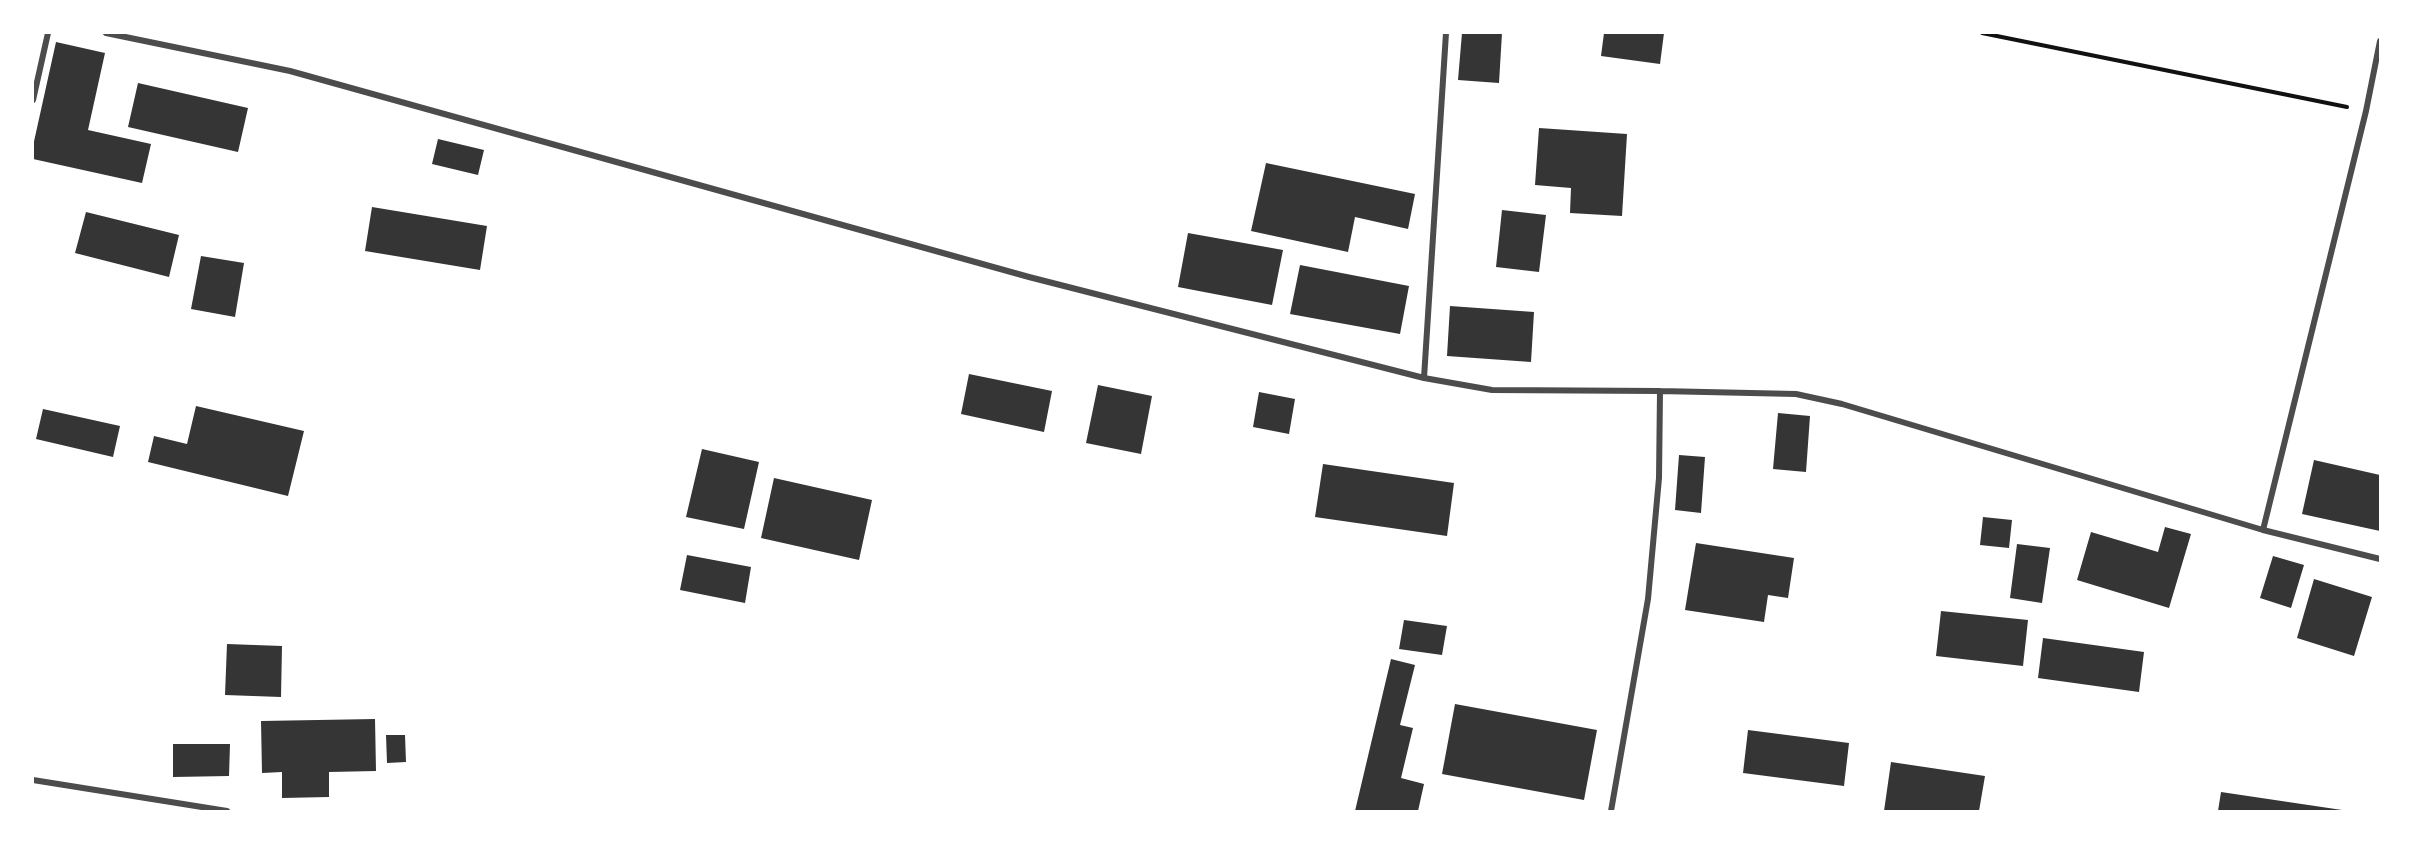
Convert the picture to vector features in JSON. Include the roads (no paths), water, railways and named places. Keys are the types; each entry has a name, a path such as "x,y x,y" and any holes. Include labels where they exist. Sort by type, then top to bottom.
{"street":[{"path":"33,100 48,33"},
{"path":"106,33 290,71 1029,277 1424,378 1492,390 1796,394 1842,404 2263,530 2380,559"},
{"path":"1424,378 1446,33"},
{"path":"2263,530 2366,111 2380,41"},
{"path":"1611,811 1648,599 1659,478 1660,391"},
{"path":"33,780 227,811"}]}
